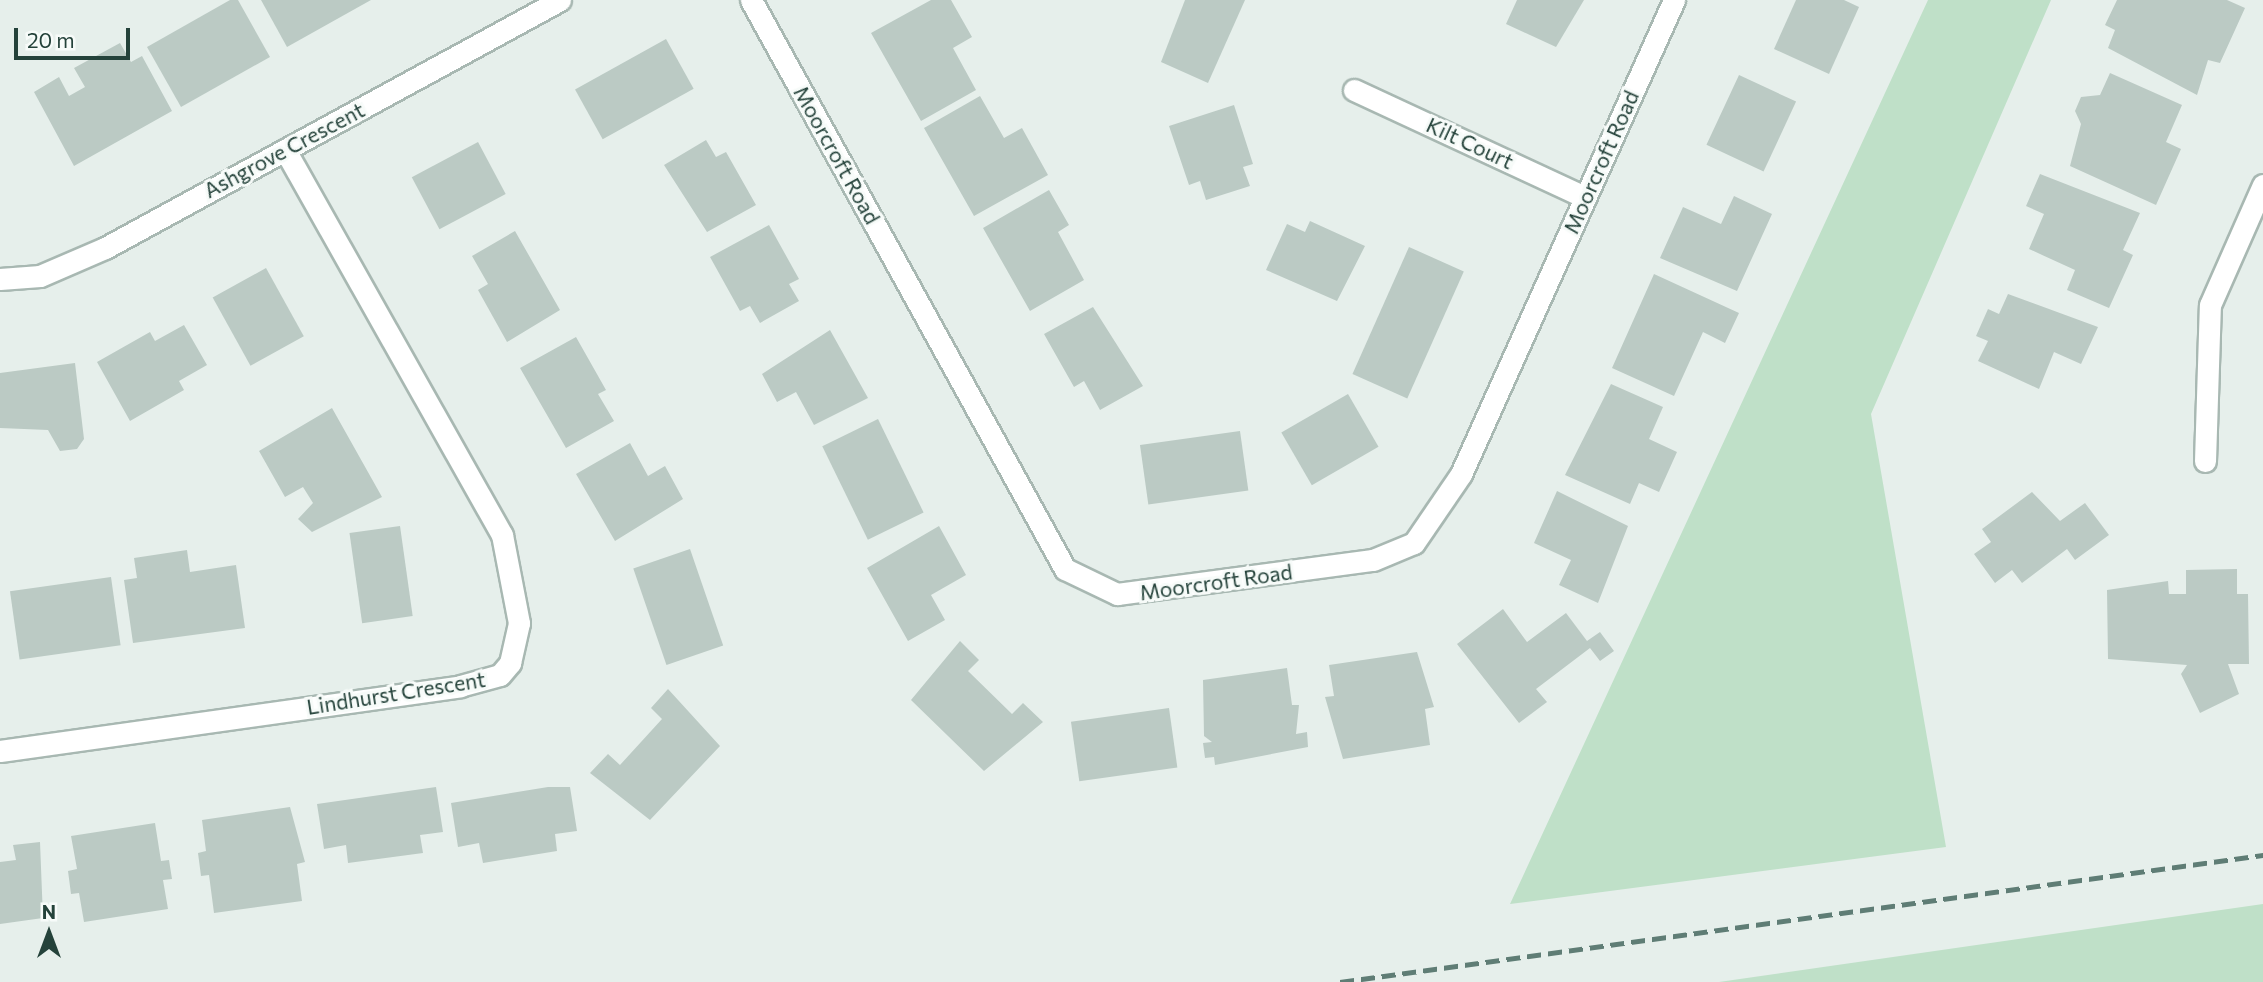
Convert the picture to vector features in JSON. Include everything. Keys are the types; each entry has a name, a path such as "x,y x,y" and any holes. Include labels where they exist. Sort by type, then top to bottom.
{"street":[{"name":"Ashgrove Crescent","path":"0,279 40,275 105,248 560,0"},
{"name":"Moorcroft Road","path":"751,0 1065,569 1117,594 1373,560 1413,543 1461,474 1674,0"},
{"name":"Kilt Court","path":"1354,90 1585,197"},
{"name":"Lindhurst Crescent","path":"0,751 460,686 487,681 510,663 519,623 502,535 285,150"},
{"path":"2205,461 2210,304 2263,185"}],"green space":[{"path":"1928,0 2051,0 1871,414 1946,847 1510,904"},
{"path":"2263,904 2263,982 1719,982"}],"building":[{"path":"230,0 238,0 270,57 181,107 147,47"},
{"path":"261,0 371,0 287,47"},
{"path":"931,0 951,0 972,37 953,48 976,90 921,121 871,33"},
{"path":"1185,0 1245,0 1208,83 1161,62"},
{"path":"1517,0 1584,0 1556,47 1506,24"},
{"path":"1796,0 1844,0 1859,7 1829,74 1774,49"},
{"path":"2117,0 2227,0 2245,8 2220,63 2208,60 2197,95 2108,48 2115,30 2105,25"},
{"path":"666,39 694,89 603,139 575,89"},
{"path":"120,43 131,62 142,56 172,111 74,166 34,92 59,77 69,96 85,87 74,68"},
{"path":"2110,73 2182,105 2166,142 2181,149 2156,205 2070,166 2081,124 2075,111 2081,97 2100,95"},
{"path":"1739,75 1796,102 1764,171 1706,145"},
{"path":"980,96 1004,138 1022,128 1048,175 974,216 924,128"},
{"path":"1234,105 1253,164 1243,167 1250,186 1206,200 1200,181 1189,185 1169,126"},
{"path":"706,140 716,157 726,152 756,205 707,232 664,165"},
{"path":"478,142 506,194 439,229 412,177"},
{"path":"2040,174 2140,213 2123,250 2133,255 2109,308 2067,290 2075,270 2029,249 2044,214 2026,206"},
{"path":"1049,190 1069,225 1058,232 1084,280 1030,311 983,228"},
{"path":"1734,196 1772,214 1737,291 1660,258 1683,207 1721,224"},
{"path":"1310,221 1365,246 1337,301 1266,270 1287,224 1305,232"},
{"path":"769,225 799,279 789,284 799,301 760,323 750,306 740,311 710,257"},
{"path":"515,231 560,310 507,342 478,290 488,284 472,256"},
{"path":"1409,247 1464,271 1407,398 1352,374"},
{"path":"266,268 304,336 250,366 213,298"},
{"path":"1654,274 1739,313 1725,343 1703,332 1674,396 1612,368"},
{"path":"2008,294 2098,327 2081,364 2054,352 2039,389 1978,361 1988,341 1976,336 1988,309 1999,314"},
{"path":"1093,307 1143,386 1100,410 1084,381 1074,387 1044,334"},
{"path":"184,325 207,365 179,381 184,390 130,421 97,362 150,332 155,341"},
{"path":"830,330 868,398 814,425 796,392 777,402 762,374"},
{"path":"576,337 606,390 598,394 614,421 566,448 520,368"},
{"path":"75,363 84,439 77,449 60,451 48,430 0,428 0,373"},
{"path":"1611,384 1663,407 1649,439 1677,452 1659,492 1639,483 1630,504 1565,475"},
{"path":"1348,394 1378,447 1312,485 1281,432"},
{"path":"332,408 382,497 312,532 298,519 313,503 303,487 285,497 259,451"},
{"path":"878,419 924,512 868,540 822,446"},
{"path":"1240,431 1248,490 1148,504 1140,445"},
{"path":"630,443 648,476 665,466 683,499 615,541 576,474"},
{"path":"1557,491 1628,526 1598,603 1559,585 1571,560 1534,543"},
{"path":"2032,492 2060,521 2085,503 2109,535 2075,560 2067,549 2022,583 2012,570 1995,583 1974,554 1991,542 1982,529"},
{"path":"400,526 413,616 362,623 349,533"},
{"path":"939,526 966,575 931,595 945,620 908,641 867,568"},
{"path":"690,549 723,645 666,665 633,569"},
{"path":"187,550 190,572 236,565 245,628 133,643 124,580 137,578 134,558"},
{"path":"2237,569 2237,594 2248,594 2249,664 2228,664 2239,694 2200,713 2181,674 2187,665 2108,659 2107,590 2168,581 2169,594 2186,594 2186,570"},
{"path":"111,577 121,645 20,660 10,591"},
{"path":"1503,609 1527,642 1566,613 1587,641 1600,632 1614,651 1600,661 1590,648 1536,689 1547,702 1519,723 1457,644"},
{"path":"960,641 979,660 968,671 1012,714 1023,703 1043,722 984,771 911,700"},
{"path":"1417,652 1434,707 1425,709 1430,745 1343,759 1325,697 1334,696 1329,665"},
{"path":"1287,668 1292,705 1299,705 1296,734 1307,732 1308,747 1215,765 1214,757 1205,758 1203,743 1212,742 1204,736 1203,680"},
{"path":"668,689 720,746 650,820 590,773 608,754 620,765 662,719 651,708"},
{"path":"1169,708 1177,767 1079,781 1071,722"},
{"path":"436,787 443,832 420,835 423,853 348,863 346,845 324,849 317,804"},
{"path":"548,787 570,787 577,831 555,834 557,851 483,863 479,843 458,847 451,803"},
{"path":"290,807 305,862 297,864 302,901 214,913 209,875 201,876 198,853 206,851 202,820"},
{"path":"155,823 161,861 169,860 172,879 163,880 168,909 84,922 79,893 71,894 68,871 77,869 71,836"},
{"path":"40,842 43,918 0,924 0,862 16,860 13,845"}],"railway":[{"path":"1340,982 2263,855"}]}
